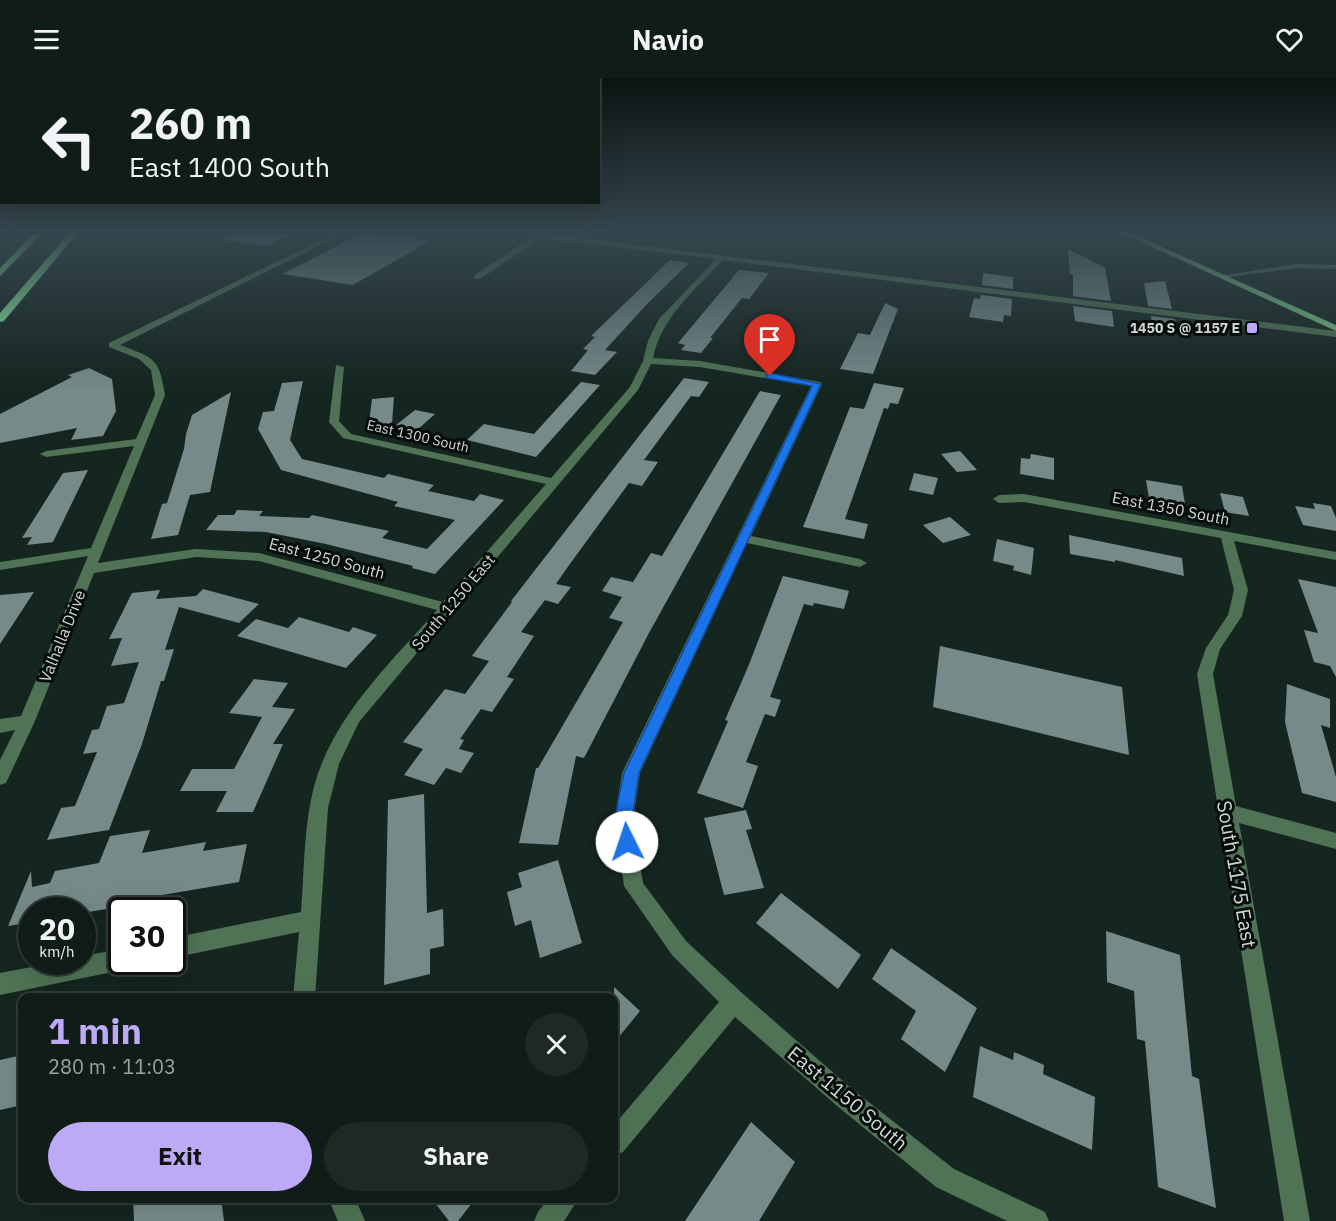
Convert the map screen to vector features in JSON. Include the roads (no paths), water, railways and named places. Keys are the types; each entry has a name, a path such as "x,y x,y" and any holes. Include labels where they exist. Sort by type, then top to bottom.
{"highway":[{"path":"0,319 30,283"}],"main road":[{"path":"1237,283 1336,328"}],"street":[{"name":"Valhalla Drive","path":"0,778 27,721 160,395 156,369 142,357 112,345 238,283"},
{"name":"South 1250 East","path":"304,993 319,808 330,764 353,718 634,388 648,361 652,341 662,321 697,283"},
{"path":"926,283 1336,334"},
{"name":"East 1150 South","path":"648,361 700,364 817,384 632,773 624,820 634,886 679,948 734,1001 844,1097 945,1178 1036,1221"},
{"name":"East 1300 South","path":"339,367 334,423 347,436 554,482"},
{"path":"46,454 141,442"},
{"name":"East 1350 South","path":"999,499 1024,498 1336,556"},
{"name":"South 1175 East","path":"1226,535 1241,590 1235,616 1213,648 1205,674 1226,811 1297,1221"},
{"path":"743,538 860,563"},
{"path":"0,566 96,552"},
{"name":"East 1250 South","path":"89,569 196,553 259,556 447,608"},
{"path":"0,726 27,721"},
{"path":"1226,811 1336,841"},
{"path":"186,945 310,920"},
{"path":"0,984 108,962"},
{"path":"618,1138 734,1001"},
{"path":"344,1203 352,1221"},
{"path":"547,1221 562,1203"}],"place":[{"name":"1450 S @ 1157 E","path":"1252,328"}]}
